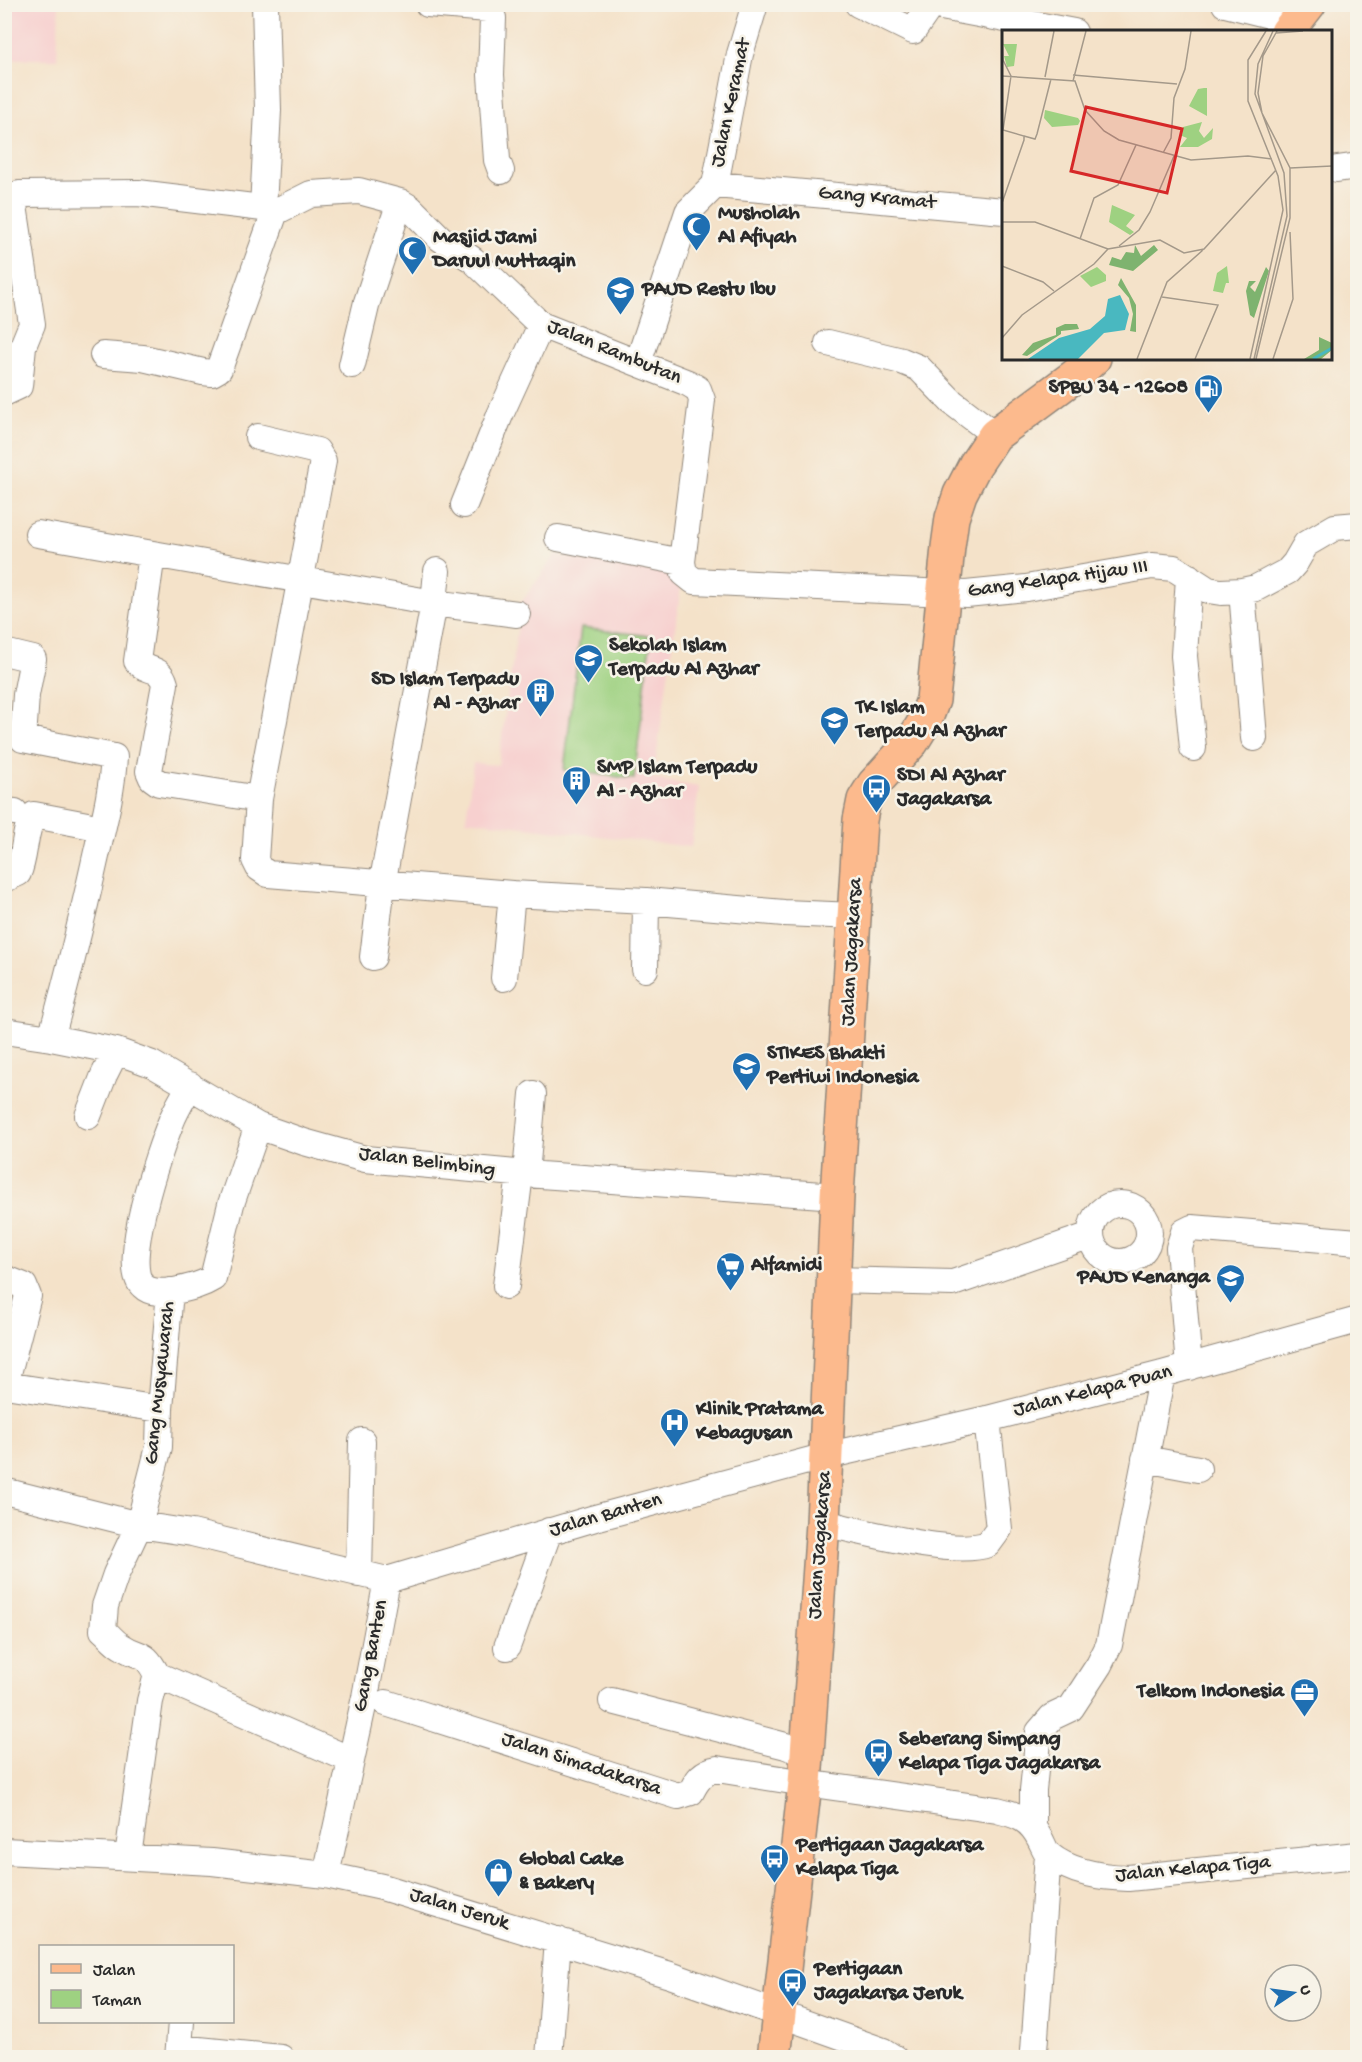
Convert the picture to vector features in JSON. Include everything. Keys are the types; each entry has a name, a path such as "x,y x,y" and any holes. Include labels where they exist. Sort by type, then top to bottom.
{"main road":[{"name":"Jalan Jagakarsa","path":"774,2058 806,1769 823,1523 837,1196 860,820 864,800 874,784 912,742 925,721 933,700 952,518 960,494 975,465 995,435 1076,375 1092,360"}],"street":[{"path":"103,355 143,358 202,372 212,373 219,369 269,210 265,4"},
{"path":"428,4 488,7 493,18 490,75 497,160 501,171"},
{"name":"Jalan Keramat","path":"638,363 688,212 715,185 740,54 755,4"},
{"path":"858,4 913,31 931,4 1064,30"},
{"path":"1225,4 1296,20"},
{"name":"Gang Kramat","path":"715,185 1002,211"},
{"name":"Jalan Rambutan","path":"269,210 311,194 359,191 400,202 410,208 440,238 473,260 541,325 698,389 702,400 682,562"},
{"path":"4,393 19,386 14,345 32,324 13,199 19,194 138,193 269,210"},
{"path":"352,365 367,302 400,202"},
{"path":"464,505 500,415 541,325"},
{"path":"828,343 902,361 919,368 952,402 995,435"},
{"path":"258,437 316,451 323,461 259,799 255,860 259,868 268,874 382,885 855,916"},
{"name":"Gang Kelapa Hijau III","path":"944,595 1002,592 1152,566 1174,568 1208,590 1242,591 1256,588 1288,570 1306,544 1335,527 1358,525"},
{"path":"38,534 434,603 517,614"},
{"path":"558,538 682,562 684,573 694,581 944,595"},
{"path":"152,554 137,661 140,665 156,670 163,676 165,684 149,771 159,783 259,799"},
{"path":"373,957 382,885 434,603 437,571"},
{"path":"1189,577 1184,656 1193,748"},
{"path":"1242,591 1254,738"},
{"path":"4,652 33,659 26,695 23,739 114,757 112,783 95,863 75,951 51,1038"},
{"path":"4,875 9,877 18,873 30,821 34,815 87,825"},
{"path":"504,978 512,894"},
{"path":"645,969 646,901"},
{"name":"Jalan Belimbing","path":"4,1031 116,1051 152,1064 258,1126 365,1159 523,1174 837,1196"},
{"path":"88,1116 116,1051"},
{"path":"170,1291 156,1292 143,1287 137,1278 136,1240 144,1206 171,1123 190,1085"},
{"path":"506,1286 533,1094"},
{"name":"Gang Musyawarah","path":"157,1675 150,1662 142,1655 121,1647 103,1630 105,1606 116,1574 139,1525 159,1448 170,1291 198,1286 213,1278 231,1204 258,1126"},
{"path":"1189,1367 1179,1248 1184,1232 1192,1228 1358,1242"},
{"path":"834,1280 953,1283 1090,1235"},
{"path":"4,1278 24,1286 28,1296 5,1386 160,1409"},
{"name":"Jalan Kelapa Puan","path":"826,1456 987,1419 1189,1367 1358,1320"},
{"path":"1033,1826 1033,1790 1039,1732 1052,1717 1071,1708 1109,1645 1162,1374"},
{"path":"823,1523 935,1546 972,1548 988,1544 999,1528 987,1419"},
{"path":"359,1574 362,1441"},
{"name":"Jalan Banten","path":"387,1580 549,1531 826,1456"},
{"path":"1146,1459 1198,1469"},
{"name":"Gang Banten","path":"4,1491 139,1525 192,1533 387,1580 365,1697 326,1875"},
{"path":"507,1647 549,1531"},
{"path":"128,1856 150,1701 157,1675 351,1760"},
{"path":"612,1701 786,1746 806,1769 1016,1814 1033,1826 1048,1854 1034,2050 1036,2058"},
{"name":"Jalan Simadakarsa","path":"386,1703 678,1796 691,1792 703,1774 717,1769 806,1769"},
{"name":"Jalan Jeruk","path":"4,1851 212,1862 326,1875 382,1887 670,1975 883,2051 894,2058"},
{"name":"Jalan Kelapa Tiga","path":"1048,1854 1067,1866 1090,1875 1128,1878 1358,1856"},
{"path":"549,2058 558,1940"},
{"path":"181,2023 178,2053 281,2058"}],"shaded area":[{"path":"5,4 59,5 57,59 5,59"},
{"name":"Sekolah Islam Terpadu Al Azhar","path":"599,546 684,566 653,779 699,787 691,847 466,820 473,763 498,765 521,603 556,554 595,562"}],"green space":[{"path":"581,628 651,636 634,779 564,770"}],"place":[{"name":"Musholah Al Afiyah","path":"697,252"},
{"name":"Masjid Jami Daruul Muttaqin","path":"412,276"},
{"name":"PAUD Restu Ibu","path":"621,316"},
{"name":"SPBU 34 - 12608","path":"1209,414"},
{"name":"Sekolah Islam Terpadu Al Azhar","path":"588,684"},
{"name":"SD Islam Terpadu Al - Azhar","path":"540,718"},
{"name":"TK Islam Terpadu Al Azhar","path":"835,746"},
{"name":"SMP Islam Terpadu Al - Azhar","path":"576,806"},
{"name":"SDI Al Azhar Jagakarsa","path":"876,814"},
{"name":"STIKES Bhakti Pertiwi Indonesia","path":"746,1092"},
{"name":"Alfamidi","path":"730,1292"},
{"name":"PAUD Kenanga","path":"1231,1304"},
{"name":"Klinik Pratama Kebagusan","path":"675,1448"},
{"name":"Telkom Indonesia","path":"1305,1718"},
{"name":"Seberang Simpang Kelapa Tiga Jagakarsa","path":"878,1778"},
{"name":"Pertigaan Jagakarsa Kelapa Tiga","path":"775,1884"},
{"name":"Global Cake & Bakery","path":"498,1898"},
{"name":"Pertigaan Jagakarsa Jeruk","path":"793,2008"}]}
